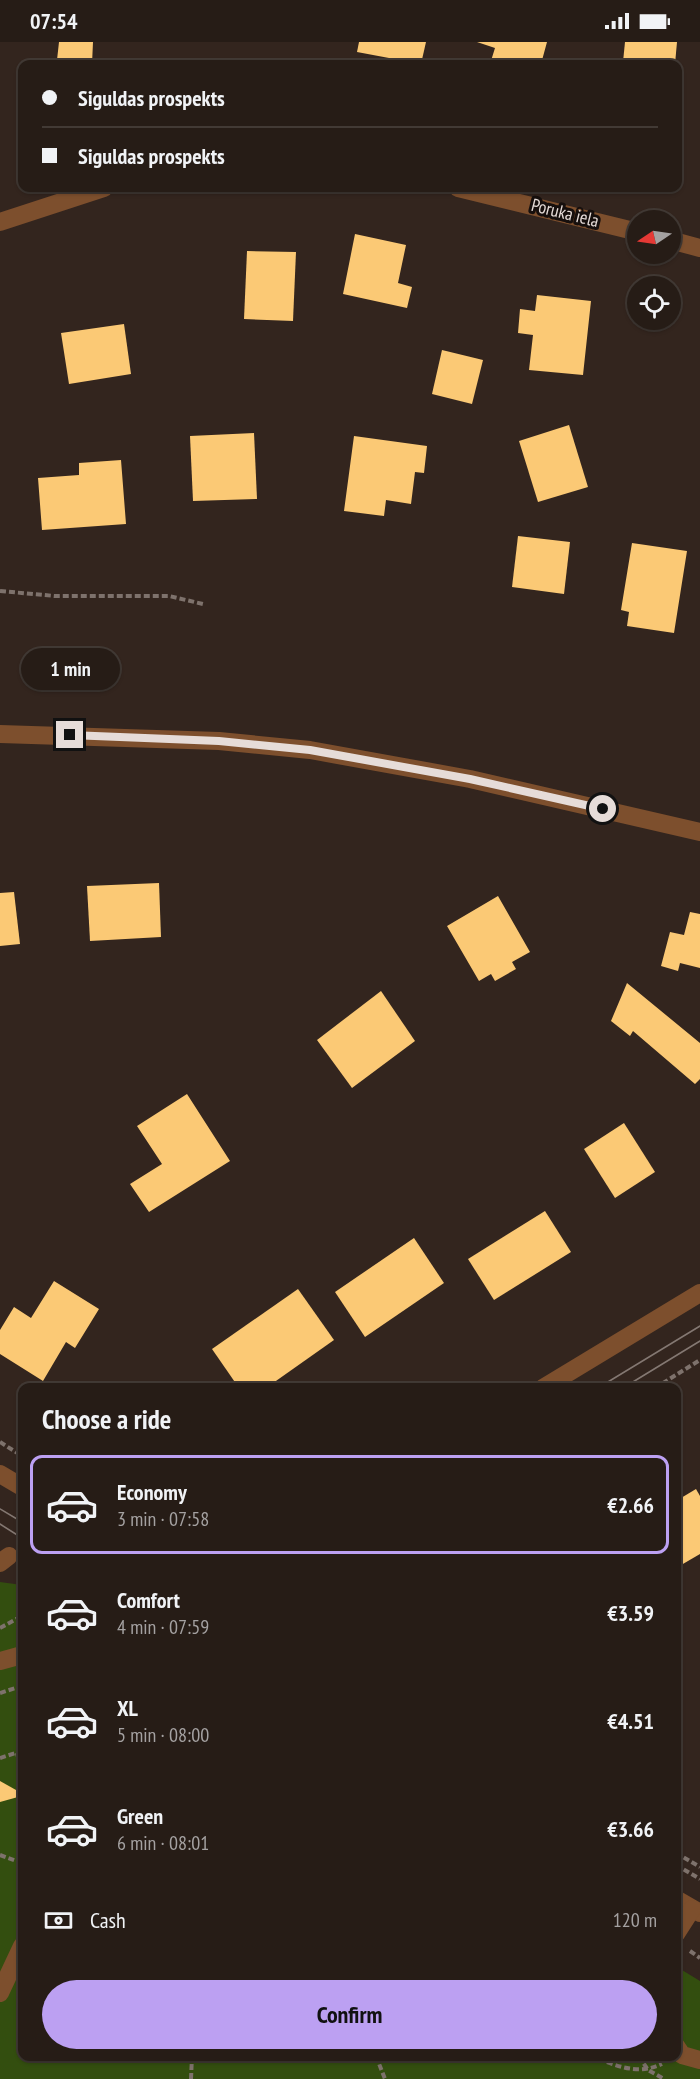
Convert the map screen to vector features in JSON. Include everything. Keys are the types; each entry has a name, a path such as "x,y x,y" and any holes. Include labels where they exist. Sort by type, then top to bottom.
{"street":[{"path":"0,222 92,192"},
{"name":"Poruka iela","path":"474,192 627,229"},
{"path":"681,243 700,248"},
{"path":"0,734 219,741 310,750 470,779 700,832"},
{"path":"551,1383 700,1293"},
{"path":"0,1474 18,1485"},
{"path":"0,1661 18,1656"},
{"path":"681,1902 696,1911 681,1928"},
{"path":"0,1993 18,1955"},
{"path":"681,2051 700,2060"}],"path":[{"path":"0,591 55,596 169,596 203,604"},
{"path":"664,1383 700,1360"},
{"path":"0,1442 18,1453"},
{"path":"0,1628 18,1618"},
{"path":"0,1693 18,1687"},
{"path":"0,1758 17,1753 18,1757"},
{"path":"0,1855 18,1862"},
{"path":"681,1856 700,1867"},
{"path":"681,1868 700,1879"},
{"path":"191,2079 192,2061"},
{"path":"378,2061 385,2079"},
{"path":"604,2061 632,2071 648,2070 662,2061"},
{"path":"642,2061 648,2070 664,2079"}],"green space":[{"path":"0,1582 18,1584 18,2061 681,2061 681,1969 700,1981 700,2079 0,2079"}],"building":[{"path":"59,42 93,42 92,60 57,60"},
{"path":"359,42 426,42 422,60 400,60 357,52"},
{"path":"477,42 547,42 542,60 491,60 495,48"},
{"path":"625,42 677,42 675,60 623,60"},
{"path":"355,234 406,245 398,283 412,287 407,308 343,294"},
{"path":"247,251 296,252 293,321 244,319"},
{"path":"537,295 591,301 583,375 529,370 533,335 518,333 520,309 535,311"},
{"path":"124,324 131,374 69,384 61,333"},
{"path":"442,350 483,360 472,404 432,394"},
{"path":"569,425 588,487 538,502 519,441"},
{"path":"254,433 257,499 193,501 190,436"},
{"path":"354,436 427,446 424,473 415,472 411,504 386,500 384,516 344,511"},
{"path":"121,460 126,524 42,530 38,478 79,475 79,463"},
{"path":"518,536 570,542 564,594 512,587"},
{"path":"632,543 687,551 674,633 627,626 629,612 621,610"},
{"path":"159,883 161,937 90,941 87,886"},
{"path":"14,892 20,944 0,946 0,893"},
{"path":"498,896 530,952 512,962 516,969 495,981 491,974 479,981 447,926"},
{"path":"690,912 700,914 700,968 680,963 678,971 661,966 670,932 684,935"},
{"path":"627,983 700,1043 700,1079 695,1084 633,1031 630,1036 611,1021"},
{"path":"381,991 415,1041 352,1088 317,1040"},
{"path":"187,1094 230,1161 149,1212 130,1184 162,1164 137,1126"},
{"path":"624,1123 655,1172 615,1198 584,1149"},
{"path":"545,1211 571,1252 494,1300 468,1259"},
{"path":"414,1238 444,1283 365,1337 335,1292"},
{"path":"54,1281 99,1309 75,1348 66,1342 43,1381 0,1354 0,1330 14,1307 31,1318"},
{"path":"298,1289 334,1340 273,1383 236,1383 212,1349"},
{"path":"696,1489 700,1496 700,1554 681,1565 681,1498"},
{"path":"0,1781 16,1790 18,1797 0,1802"}],"tram line":[{"path":"606,1383 700,1326"},
{"path":"631,1383 700,1341"},
{"path":"0,1509 18,1520"},
{"path":"0,1524 18,1535"}],"route":[{"path":"70,735 219,741 310,750 470,779 603,809"}]}
